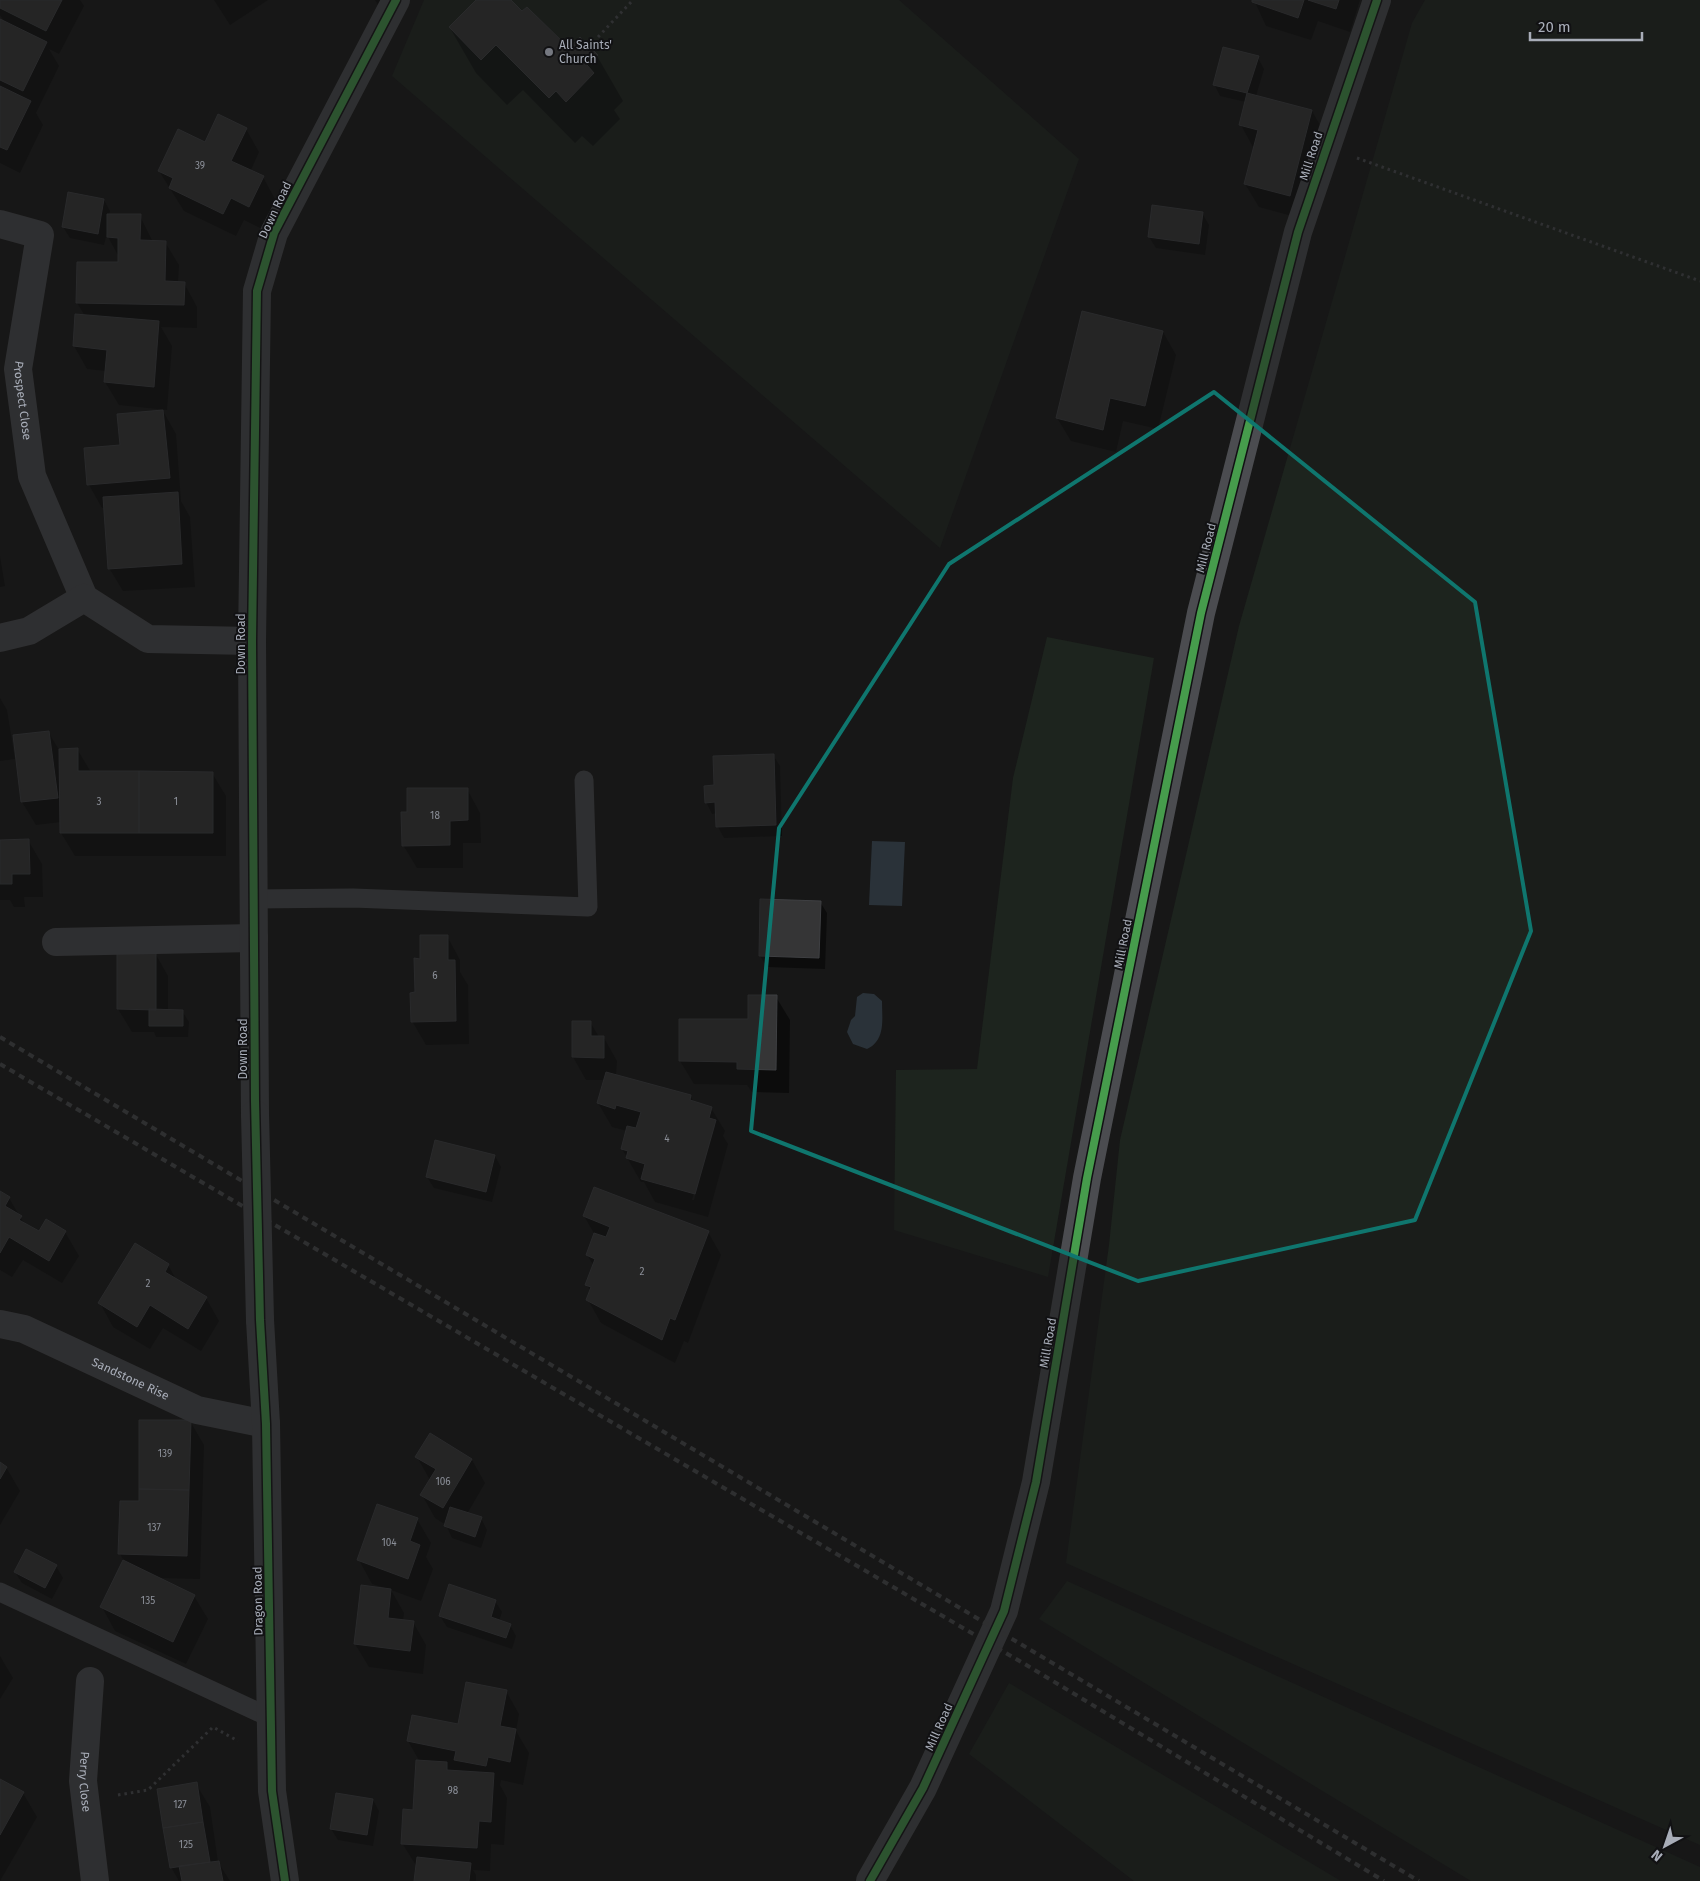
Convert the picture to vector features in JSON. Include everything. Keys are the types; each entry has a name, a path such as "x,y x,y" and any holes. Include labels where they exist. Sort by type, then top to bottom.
{"street":[{"name":"Down Road","path":"260,1320 255,1114 252,641 257,291 274,233 396,0"},
{"name":"Mill Road","path":"870,1881 923,1788 1004,1611 1036,1482 1087,1178 1201,613 1298,232 1377,0"},
{"name":"Prospect Close","path":"0,224 40,235 18,369 32,476 84,598"},
{"path":"0,638 29,631 84,598 148,639 252,641"},
{"path":"56,942 254,938"},
{"name":"Dragon Road","path":"260,1320 266,1424 272,1791 285,1881"},
{"name":"Sandstone Rise","path":"0,1324 24,1329 196,1410 266,1424"},
{"name":"Perry Close","path":"90,1682 83,1781 96,1881"}],"lane":[{"path":"254,899 353,898 588,908 584,780"},
{"path":"0,1592 271,1718"}],"path":[{"path":"598,37 633,0"},
{"path":"1326,146 1700,281"},
{"path":"85,1800 148,1790 213,1727 271,1759"}],"highlighted area":[{"path":"1214,392 1475,602 1531,931 1415,1220 1138,1281 751,1131 779,828 949,564"}],"shaded area":[{"path":"424,0 899,0 1079,159 940,548 392,76"},
{"path":"1425,0 1700,0 1700,1845 1066,1563 1109,1245 1120,1140 1239,626 1412,23"},
{"path":"1047,637 1154,658 1048,1277 894,1230 896,1070 977,1069 1013,778"},
{"path":"872,841 905,842 902,906 869,905"},
{"path":"863,993 874,994 882,1001 882,1028 880,1035 873,1045 867,1049 853,1044 847,1032 851,1020 855,1016 857,997"},
{"path":"1067,1581 1700,1867 1700,1881 1471,1881 1039,1619"},
{"path":"1009,1683 1341,1881 1134,1881 969,1754"}],"building":[{"path":"0,0 62,0 46,31 0,8"},
{"name":"All Saints' Church","path":"476,0 511,0 522,11 527,7 569,48 580,37 598,55 587,65 594,73 566,102 556,91 549,98 496,45 481,60 449,27"},
{"path":"1252,0 1304,0 1298,18 1252,2"},
{"path":"1308,0 1339,0 1336,9"},
{"path":"0,19 47,42 23,91 0,80"},
{"path":"1223,47 1259,56 1247,93 1213,85"},
{"path":"0,86 31,101 7,150 0,147"},
{"path":"1247,93 1312,110 1290,196 1244,184 1258,130 1239,125"},
{"path":"218,114 247,128 231,161 264,176 249,207 231,198 223,214 169,188 173,178 158,171 178,129 205,142"},
{"path":"68,192 104,199 98,234 62,227"},
{"path":"1152,205 1203,212 1199,244 1148,237"},
{"path":"107,214 141,214 140,240 166,241 165,281 185,282 184,305 76,303 77,262 118,262 118,238 107,237"},
{"path":"1082,311 1163,331 1145,406 1110,398 1103,430 1056,418"},
{"path":"75,314 159,321 154,387 104,382 107,350 73,346"},
{"path":"163,410 170,478 87,485 84,448 120,445 117,414"},
{"path":"178,492 182,564 108,569 103,497"},
{"path":"49,731 58,798 21,802 13,735"},
{"path":"78,748 78,771 139,771 139,833 60,833 59,749"},
{"path":"774,754 776,825 716,827 715,802 705,803 704,786 714,785 713,756"},
{"path":"139,771 213,772 213,833 139,833"},
{"path":"407,788 468,788 468,820 450,821 450,845 402,846 401,812 407,812"},
{"path":"29,839 30,874 12,874 12,884 0,884 0,840"},
{"path":"760,899 821,901 819,958 759,956"},
{"path":"420,935 448,935 448,960 455,960 456,1021 411,1022 410,993 415,992 414,958 420,959"},
{"path":"117,951 156,952 156,1010 117,1009"},
{"path":"748,995 777,995 776,1070 737,1069 737,1062 679,1061 679,1019 748,1019"},
{"path":"149,1009 183,1010 183,1026 149,1026"},
{"path":"572,1021 591,1021 591,1036 604,1036 604,1058 572,1057"},
{"path":"606,1072 691,1095 690,1100 712,1107 709,1118 716,1120 695,1194 641,1179 645,1164 626,1158 628,1151 621,1149 627,1126 636,1128 641,1112 616,1105 615,1109 597,1103"},
{"path":"435,1140 495,1155 486,1192 426,1177"},
{"path":"594,1187 709,1231 675,1320 670,1318 662,1340 586,1300 591,1287 585,1285 595,1259 586,1255 594,1233 606,1237 610,1227 583,1216"},
{"path":"0,1191 10,1197 5,1206 22,1216 19,1220 39,1231 46,1219 66,1231 49,1261 9,1237 0,1253"},
{"path":"135,1243 169,1264 165,1272 207,1297 188,1329 150,1305 137,1327 98,1303"},
{"path":"139,1420 191,1420 189,1490 139,1489"},
{"path":"430,1433 472,1459 443,1508 420,1495 436,1469 415,1457"},
{"path":"0,1462 7,1467 0,1479"},
{"path":"139,1489 189,1490 187,1556 118,1554 120,1501 139,1501"},
{"path":"377,1504 418,1518 410,1541 420,1545 408,1579 357,1560"},
{"path":"450,1507 482,1517 475,1537 444,1526"},
{"path":"26,1549 57,1565 45,1588 14,1572"},
{"path":"123,1560 195,1595 173,1642 100,1607"},
{"path":"449,1584 496,1600 491,1617 511,1624 506,1638 439,1616"},
{"path":"361,1585 391,1589 388,1618 414,1621 410,1651 354,1644"},
{"path":"466,1682 507,1690 500,1726 516,1729 510,1762 488,1757 486,1766 454,1760 456,1751 407,1741 412,1715 458,1724"},
{"path":"416,1760 447,1762 447,1770 494,1773 491,1822 479,1821 477,1848 401,1844 403,1809 413,1810"},
{"path":"0,1779 24,1792 0,1835"},
{"path":"197,1782 203,1822 163,1828 157,1789"},
{"path":"336,1793 373,1799 367,1835 330,1829"},
{"path":"203,1822 210,1862 170,1868 163,1828"},
{"path":"417,1857 471,1863 469,1881 414,1881"},
{"path":"219,1861 223,1881 182,1881 179,1866"}],"railway":[{"path":"0,1037 1419,1881"},
{"path":"0,1064 1028,1666 1384,1881"}],"cycle path":[{"path":"285,1881 272,1791 266,1424 260,1320 255,1101 252,641 257,291 274,233 396,0"},
{"path":"870,1881 923,1788 1004,1611 1036,1482 1087,1178 1201,613 1298,232 1377,0"}],"place":[{"name":"All Saints' Church","path":"549,52"}]}
